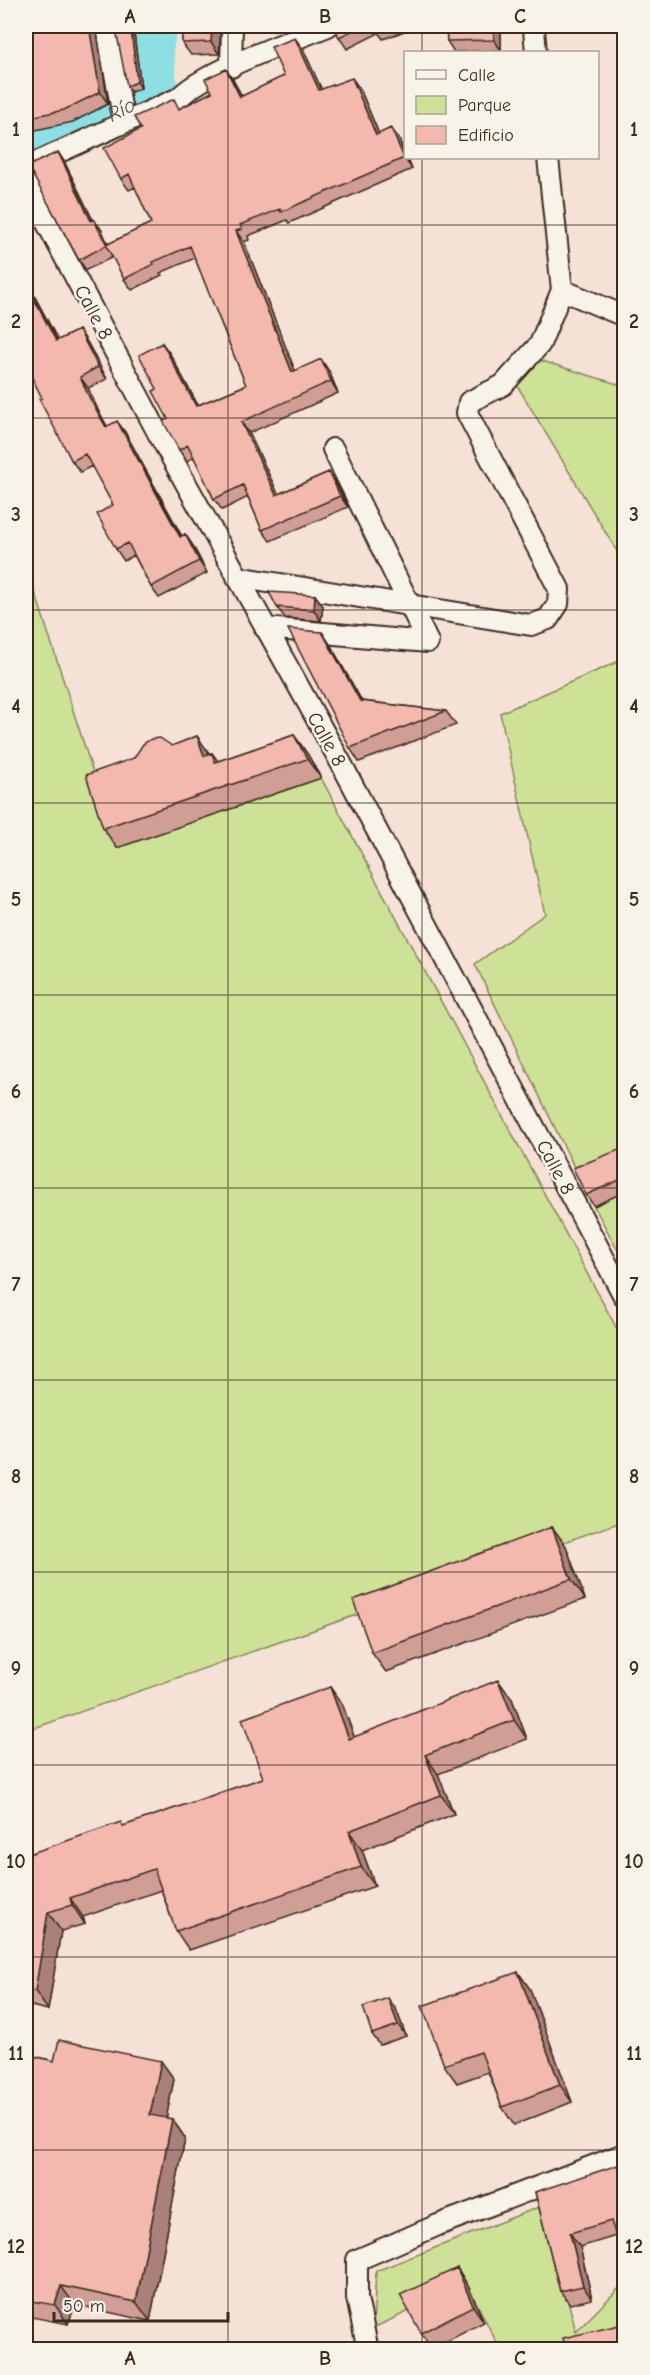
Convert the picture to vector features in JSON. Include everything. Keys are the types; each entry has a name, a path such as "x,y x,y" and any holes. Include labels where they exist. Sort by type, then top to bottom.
{"street":[{"path":"106,26 124,122"},
{"path":"231,67 232,26"},
{"path":"26,167 179,98 185,91 231,67 328,26"},
{"path":"536,26 536,51"},
{"path":"237,577 531,624 548,620 558,604 559,589 467,413 468,402 503,385 540,344 562,290 548,159"},
{"name":"Calle 8","path":"26,184 237,577 346,774 624,1296"},
{"path":"562,290 624,316"},
{"path":"266,628 428,642 333,449"},
{"path":"366,2340 357,2298 357,2260 438,2225 624,2154"}],"green space":[{"path":"539,360 624,386 624,563 515,382"},
{"path":"26,564 117,847 321,778 624,1342 624,1521 26,1731"},
{"path":"624,659 624,1162 580,1179 475,964 545,914 500,713"},
{"path":"624,1192 624,1262 594,1206"},
{"path":"544,2205 576,2332 624,2283 624,2347 612,2349 500,2349 467,2284 373,2328 376,2271"}],"building":[{"path":"26,26 89,26 100,92 64,110 26,118"},
{"path":"182,26 212,26 211,42 182,43"},
{"path":"334,26 362,26 339,37"},
{"path":"446,26 493,26 494,40 447,41"},
{"path":"131,29 137,82 127,86 116,30"},
{"path":"295,38 319,90 352,78 376,135 391,128 404,158 281,212 280,209 240,225 242,229 236,231 292,372 321,359 331,381 241,422 276,495 329,472 340,496 262,530 243,485 214,499 188,445 179,450 163,421 168,419 153,391 157,389 139,355 162,343 196,406 246,385 190,246 153,262 154,264 124,279 106,245 151,223 129,174 121,179 104,148 141,129 134,117 174,99 179,109 212,92 205,79 226,69 240,97 284,76 271,47"},
{"path":"58,152 91,221 93,219 107,245 79,260 28,166"},
{"path":"26,284 56,341 79,330 98,367 80,377 90,399 106,427 117,421 180,537 185,534 199,561 151,587 128,543 116,549 97,514 113,505 85,454 72,461 39,399 42,398 26,365 26,356 29,355 26,348"},
{"path":"269,592 315,595 314,610 277,607"},
{"path":"288,629 322,632 360,701 446,711 350,748"},
{"path":"294,735 307,759 103,828 86,775 134,758 143,744 151,739 160,738 172,746 197,736 204,756 212,753 215,762"},
{"path":"624,1148 624,1178 586,1195 573,1168"},
{"path":"552,1527 571,1579 372,1653 353,1600"},
{"path":"498,1680 514,1720 425,1755 441,1795 349,1831 361,1867 176,1931 154,1869 70,1898 72,1905 48,1912 35,1991 26,1989 26,1855 121,1822 123,1826 263,1778 242,1719 330,1687 349,1739"},
{"path":"518,1972 560,2085 502,2107 481,2052 444,2065 422,2006"},
{"path":"388,1998 398,2025 372,2034 363,2007"},
{"path":"59,2040 161,2061 150,2115 172,2119 136,2302 61,2286 55,2305 26,2300 26,2054 54,2061"},
{"path":"621,2164 624,2178 624,2243 619,2245 611,2221 570,2233 583,2286 560,2291 535,2192"},
{"path":"457,2268 473,2306 421,2333 400,2295"},
{"path":"624,2324 624,2349 566,2349 563,2338"}],"waterway":[{"name":"Río","path":"26,156 45,149 157,91 152,50 156,26"}]}
